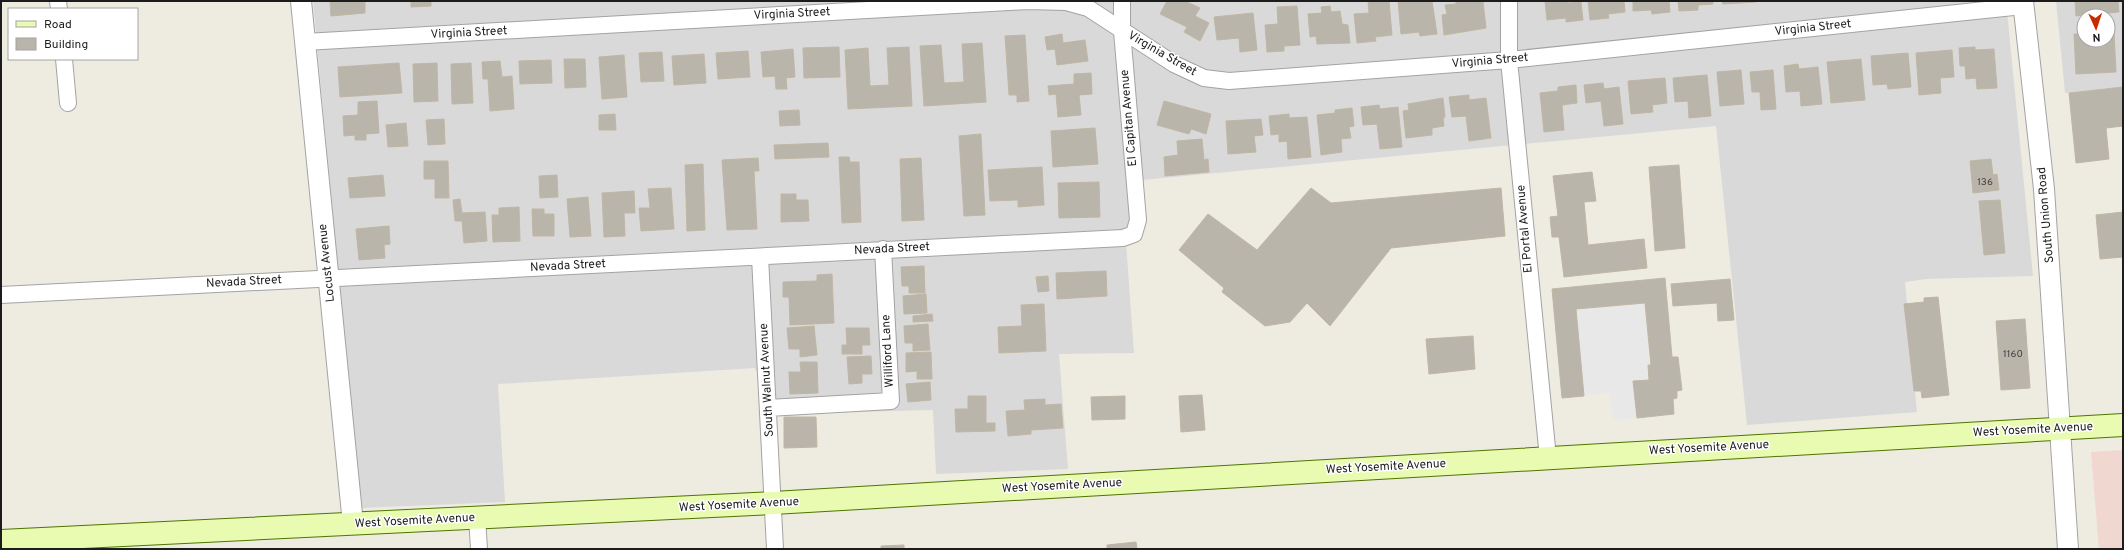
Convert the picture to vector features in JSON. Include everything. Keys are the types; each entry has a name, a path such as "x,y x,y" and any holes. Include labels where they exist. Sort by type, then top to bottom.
{"main road":[{"name":"West Yosemite Avenue","path":"1,541 773,503 2062,430 2123,425"}],"street":[{"name":"Locust Avenue","path":"301,1 353,524"},
{"name":"Virginia Street","path":"305,42 1027,1 1066,2 1088,8 1174,64 1204,78 1229,81 1509,60 2023,3"},
{"name":"El Capitan Avenue","path":"1122,1 1122,31 1138,220 1134,234"},
{"name":"El Portal Avenue","path":"1509,1 1509,60 1548,458"},
{"name":"South Union Road","path":"2023,3 2044,189 2062,430 2068,549"},
{"path":"64,60 68,103"},
{"name":"Nevada Street","path":"1,295 328,277 1123,238 1134,234"},
{"name":"Williford Lane","path":"768,408 891,401 883,249"},
{"name":"South Walnut Avenue","path":"760,257 775,549"},
{"path":"477,517 479,549"}],"shaded area":[{"path":"313,1 2006,1 2033,276 1926,279 1905,282 1917,412 1747,425 1716,126 1142,180 1144,210 1125,228 1134,353 1059,354 1068,469 936,474 933,410 776,414 755,368 498,384 505,502 360,508"},
{"path":"2056,1 2123,1 2123,87 2065,93"},
{"path":"1645,303 1651,365 1648,366 1649,380 1633,381 1637,418 1613,420 1610,393 1584,396 1576,309"},
{"path":"2123,450 2123,549 2099,549 2091,452"}],"building":[{"path":"330,1 365,1 365,13 331,16"},
{"path":"411,1 431,1 431,6 411,7"},
{"path":"1167,1 1185,1 1200,8 1195,16 1209,23 1200,41 1184,32 1187,27 1160,14"},
{"path":"1368,1 1389,1 1392,35 1375,37 1376,41 1357,43 1354,14 1369,13"},
{"path":"1398,1 1432,1 1437,34 1420,36 1419,32 1401,34"},
{"path":"1456,1 1483,1 1486,28 1444,35 1442,15 1447,14 1445,5 1456,4"},
{"path":"1545,1 1568,1 1568,3 1581,2 1583,20 1566,22 1566,18 1547,20"},
{"path":"1588,1 1624,1 1625,12 1608,14 1609,18 1590,20"},
{"path":"1633,1 1669,1 1670,12 1652,14 1651,10 1633,11"},
{"path":"1678,1 1713,1 1713,4 1698,5 1698,10 1679,11"},
{"path":"1722,1 1756,1 1756,2 1723,4"},
{"path":"2075,1 2118,1 2119,12 2116,12 2116,8 2076,8 2076,16"},
{"path":"1297,6 1300,45 1284,46 1284,51 1267,52 1265,25 1278,24 1277,7"},
{"path":"1330,6 1331,12 1340,11 1342,24 1348,25 1350,43 1317,44 1316,36 1310,37 1308,14 1322,13 1321,7"},
{"path":"1253,13 1257,50 1240,52 1239,38 1217,40 1214,17"},
{"path":"1062,34 1063,43 1085,40 1088,61 1057,65 1055,49 1047,50 1045,37"},
{"path":"2074,34 2076,34 2076,48 2115,48 2116,72 2076,74"},
{"path":"1025,35 1029,101 1017,102 1017,95 1009,95 1005,36"},
{"path":"982,43 986,102 924,106 920,46 941,45 944,83 964,82 962,44"},
{"path":"839,47 840,77 804,78 803,48"},
{"path":"909,47 912,106 848,109 845,50 868,48 870,86 889,85 887,48"},
{"path":"1975,47 1975,50 1994,49 1997,88 1977,89 1976,78 1966,79 1965,66 1960,66 1959,48"},
{"path":"793,49 795,77 786,78 787,89 776,89 775,76 763,77 761,52"},
{"path":"1952,50 1954,77 1940,78 1941,93 1919,95 1916,53"},
{"path":"748,51 750,77 718,79 716,53"},
{"path":"662,52 664,81 641,82 639,53"},
{"path":"1908,53 1911,87 1888,89 1887,84 1873,85 1871,56"},
{"path":"704,54 706,83 674,85 672,56"},
{"path":"624,55 627,97 602,99 599,57"},
{"path":"564,59 585,59 586,87 565,88"},
{"path":"1861,59 1865,100 1831,103 1827,62"},
{"path":"551,60 552,83 520,84 519,61"},
{"path":"500,61 502,77 512,76 514,109 490,111 488,79 483,79 482,62"},
{"path":"399,63 402,93 340,97 338,67"},
{"path":"437,63 438,101 414,102 413,64"},
{"path":"471,63 473,103 452,104 451,64"},
{"path":"1798,64 1799,69 1818,67 1822,104 1801,106 1800,91 1786,92 1784,66"},
{"path":"1741,70 1744,104 1720,106 1717,72"},
{"path":"1773,70 1776,109 1761,110 1760,92 1752,92 1750,72"},
{"path":"1091,73 1092,94 1079,95 1081,115 1058,117 1056,94 1049,95 1048,86 1074,84 1074,74"},
{"path":"1707,75 1711,116 1689,118 1688,101 1675,102 1673,78"},
{"path":"1665,78 1667,103 1652,105 1653,112 1631,114 1628,81"},
{"path":"1603,83 1604,89 1619,87 1623,124 1604,126 1601,101 1586,103 1584,85"},
{"path":"1576,85 1577,103 1562,105 1564,130 1544,132 1540,93 1558,91 1558,87"},
{"path":"2123,87 2123,126 2106,128 2109,159 2076,163 2069,93"},
{"path":"1469,95 1469,100 1486,98 1491,138 1469,141 1466,116 1452,117 1449,97"},
{"path":"1443,98 1445,117 1443,118 1444,126 1432,128 1432,135 1406,138 1403,111 1409,110 1408,104"},
{"path":"377,101 379,133 366,134 366,140 355,140 355,135 344,136 343,116 358,115 358,102"},
{"path":"1164,101 1211,114 1206,134 1191,129 1189,134 1157,125"},
{"path":"1379,105 1380,109 1398,107 1402,147 1380,149 1377,124 1363,125 1361,107"},
{"path":"1352,108 1354,126 1349,127 1351,138 1341,139 1342,152 1321,155 1317,115 1335,113 1335,110"},
{"path":"799,110 800,125 780,126 779,111"},
{"path":"615,114 616,130 599,130 599,115"},
{"path":"1289,114 1289,118 1307,117 1311,157 1288,159 1287,141 1279,142 1279,134 1271,135 1269,116"},
{"path":"444,119 445,144 428,145 426,120"},
{"path":"1261,119 1263,135 1254,136 1256,152 1228,154 1226,121"},
{"path":"406,123 408,146 388,147 386,125"},
{"path":"1095,128 1098,164 1053,167 1051,131"},
{"path":"981,134 985,215 964,216 959,136"},
{"path":"1202,139 1204,160 1208,159 1209,172 1165,176 1164,157 1178,155 1177,141"},
{"path":"828,143 829,157 775,159 774,145"},
{"path":"839,157 849,157 850,162 859,162 861,222 842,223"},
{"path":"758,158 759,171 754,171 757,229 727,230 722,160"},
{"path":"921,158 924,220 902,221 900,159"},
{"path":"1991,159 1993,175 1997,174 1999,190 1973,193 1970,161"},
{"path":"424,161 448,161 449,198 435,198 435,179 424,179"},
{"path":"703,164 705,230 687,231 685,165"},
{"path":"1679,165 1685,248 1655,251 1649,167"},
{"path":"1042,167 1044,205 1018,207 1018,200 990,201 988,170"},
{"path":"1592,172 1596,201 1584,202 1588,245 1644,239 1647,268 1564,277 1559,237 1552,237 1550,217 1558,216 1553,176"},
{"path":"383,175 385,196 350,198 348,178"},
{"path":"557,175 558,197 540,198 539,176"},
{"path":"1099,182 1100,217 1059,218 1058,183"},
{"path":"671,188 674,229 641,231 639,208 650,208 648,189"},
{"path":"1311,188 1331,203 1501,188 1505,236 1391,248 1330,326 1307,303 1290,322 1265,326 1222,292 1224,288 1179,250 1208,214 1257,250"},
{"path":"634,191 635,213 624,213 625,236 604,237 602,193"},
{"path":"781,194 796,194 796,200 808,200 809,221 781,222"},
{"path":"588,197 591,236 570,237 567,199"},
{"path":"460,199 462,213 485,212 487,241 464,243 462,221 455,221 453,200"},
{"path":"2000,200 2005,253 1984,255 1979,201"},
{"path":"519,207 520,241 493,242 492,215 499,215 499,208"},
{"path":"532,209 544,209 544,214 554,214 554,236 533,236"},
{"path":"2123,212 2123,257 2100,259 2096,215"},
{"path":"389,226 390,244 384,245 385,258 359,260 356,229"},
{"path":"924,266 925,293 909,293 909,286 902,286 901,267"},
{"path":"1106,271 1107,296 1057,299 1056,273"},
{"path":"832,274 834,323 790,325 789,297 783,297 783,282 817,281 817,275"},
{"path":"1048,276 1049,291 1038,292 1036,277"},
{"path":"1665,278 1672,357 1678,357 1682,390 1677,391 1677,398 1673,399 1674,414 1637,418 1633,381 1649,380 1648,365 1651,365 1645,303 1576,309 1584,396 1562,398 1552,289"},
{"path":"1730,279 1734,320 1718,321 1717,303 1673,306 1671,284"},
{"path":"926,294 927,313 904,314 903,296"},
{"path":"1938,297 1949,395 1922,398 1921,391 1914,391 1904,304 1924,302 1924,298"},
{"path":"1044,304 1046,351 999,353 998,327 1022,326 1021,305"},
{"path":"932,314 933,321 913,322 913,316"},
{"path":"2025,319 2030,388 2001,390 1996,321"},
{"path":"928,324 930,350 913,351 913,343 905,343 904,326"},
{"path":"814,326 817,355 800,357 800,349 789,349 787,328"},
{"path":"846,328 869,328 870,345 862,345 862,354 842,354 842,345 847,345"},
{"path":"1473,336 1475,369 1429,374 1426,339"},
{"path":"931,352 932,379 917,379 917,371 906,372 906,353"},
{"path":"871,356 872,374 862,374 862,383 849,384 847,357"},
{"path":"800,362 817,362 818,393 790,394 789,372 801,372"},
{"path":"930,382 931,400 908,402 906,384"},
{"path":"1202,395 1205,430 1181,432 1179,396"},
{"path":"968,396 986,396 986,423 995,423 995,431 956,432 955,409 968,409"},
{"path":"1125,396 1125,419 1092,420 1091,397"},
{"path":"1045,399 1045,405 1061,404 1063,428 1031,430 1031,434 1008,436 1006,411 1025,410 1024,400"},
{"path":"784,417 816,417 817,447 784,448"},
{"path":"1136,542 1137,549 1107,549 1107,545"},
{"path":"904,545 904,549 881,549 881,546"}]}
